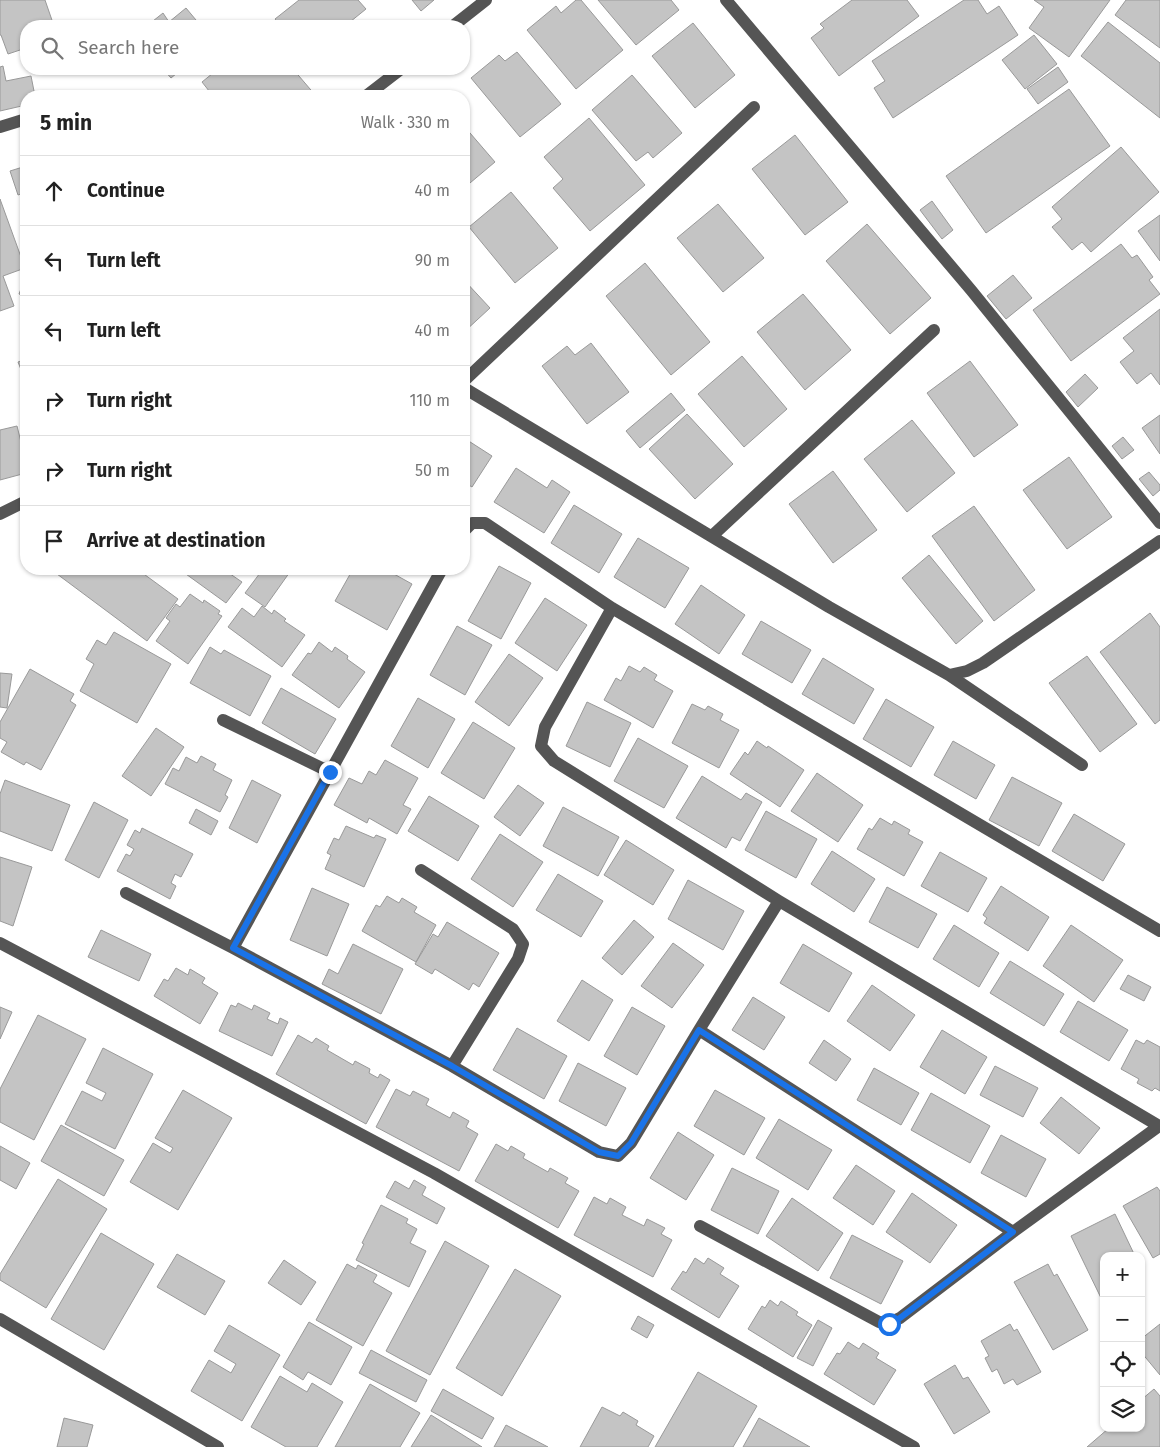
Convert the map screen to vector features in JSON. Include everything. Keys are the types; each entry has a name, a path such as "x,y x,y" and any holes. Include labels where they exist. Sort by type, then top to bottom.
{"street":[{"path":"461,20 486,0"},
{"path":"726,0 788,76 971,290 1160,523"},
{"path":"374,90 392,75"},
{"path":"470,375 754,107"},
{"path":"0,127 20,121"},
{"path":"712,536 934,330"},
{"path":"470,392 829,607 949,675 1082,765"},
{"path":"0,514 20,504"},
{"path":"470,525 472,523 485,523 612,608 1160,931"},
{"path":"949,675 967,671 983,663 1160,541"},
{"path":"233,948 439,575"},
{"path":"612,608 545,728 541,746 554,761 779,901 1159,1125 900,1318 889,1324 880,1322 700,1226"},
{"path":"223,720 330,772"},
{"path":"421,870 513,929 523,944 518,959 452,1066"},
{"path":"126,893 233,948 452,1066 599,1152 618,1156 631,1143 779,901"},
{"path":"0,943 434,1173 914,1447"},
{"path":"699,1030 1013,1232"},
{"path":"0,1319 218,1447"}],"building":[{"path":"0,0 45,0 52,20 20,20 20,50 8,54 0,35"},
{"path":"299,0 358,0 366,9 352,20 275,19"},
{"path":"412,0 434,0 421,11"},
{"path":"576,0 581,0 623,50 576,89 527,30 556,6 561,13"},
{"path":"598,0 671,0 679,10 636,45"},
{"path":"852,0 907,0 919,16 839,76 811,38 824,28 820,24"},
{"path":"964,0 978,0 987,14 999,6 1018,35 893,118 874,88 885,81 872,61"},
{"path":"1034,0 1110,0 1069,57 1029,28 1044,7"},
{"path":"1126,0 1160,0 1160,48 1115,15"},
{"path":"186,8 196,20 171,20"},
{"path":"163,13 168,20 154,20"},
{"path":"1108,22 1160,63 1160,118 1081,56"},
{"path":"693,23 735,75 695,108 652,56"},
{"path":"1034,35 1057,64 1025,89 1002,60"},
{"path":"517,52 561,104 520,137 471,78 499,55 505,61"},
{"path":"3,66 6,81 31,76 34,90 20,90 20,106 0,111 0,67"},
{"path":"1058,67 1068,82 1038,104 1027,89"},
{"path":"211,75 298,75 311,90 208,90 202,82"},
{"path":"632,75 682,133 653,158 648,152 636,161 592,110"},
{"path":"1069,89 1110,146 986,233 946,176"},
{"path":"589,118 645,185 590,231 553,188 563,179 544,157"},
{"path":"470,133 495,162 470,183"},
{"path":"795,135 848,202 805,235 752,169"},
{"path":"1121,147 1159,192 1091,252 1082,242 1072,250 1052,227 1062,219 1052,207"},
{"path":"20,168 20,194 18,195 10,171"},
{"path":"511,192 558,248 515,283 470,226"},
{"path":"0,199 20,254 20,270 3,276 14,306 0,311"},
{"path":"932,201 953,230 942,239 920,210"},
{"path":"718,204 764,258 723,292 677,238"},
{"path":"1160,215 1160,261 1138,231"},
{"path":"867,224 931,298 890,334 826,261"},
{"path":"1121,244 1132,258 1137,255 1153,277 1149,280 1160,294 1071,361 1033,310"},
{"path":"645,263 710,342 671,375 606,296"},
{"path":"1013,275 1032,298 1006,319 987,296"},
{"path":"470,286 490,308 470,326"},
{"path":"803,294 851,350 805,390 757,332"},
{"path":"1160,309 1160,385 1151,373 1137,384 1120,362 1134,351 1123,338"},
{"path":"591,343 629,392 587,424 542,366 567,346 575,355"},
{"path":"742,356 787,409 744,447 698,394"},
{"path":"970,361 1018,425 974,457 927,393"},
{"path":"1085,374 1098,388 1078,407 1066,392"},
{"path":"671,393 685,410 640,448 626,431"},
{"path":"687,414 733,464 695,499 649,449"},
{"path":"1160,415 1160,454 1142,428"},
{"path":"912,420 955,473 907,512 864,459"},
{"path":"17,426 20,438 20,475 0,480 0,430"},
{"path":"1123,437 1134,450 1122,459 1112,446"},
{"path":"470,442 492,456 472,487 470,486"},
{"path":"1069,457 1112,517 1067,549 1023,490"},
{"path":"516,468 547,488 552,480 570,492 544,533 494,502"},
{"path":"833,471 877,530 833,563 789,504"},
{"path":"1149,472 1160,485 1160,490 1153,496 1139,479"},
{"path":"574,505 622,534 599,573 551,543"},
{"path":"974,506 1035,590 994,621 932,536"},
{"path":"638,538 689,568 665,608 614,577"},
{"path":"929,555 983,621 956,644 902,578"},
{"path":"499,566 531,583 501,639 468,621"},
{"path":"58,575 145,575 178,599 147,641"},
{"path":"187,575 232,575 242,582 226,603"},
{"path":"258,575 288,575 265,607 245,593"},
{"path":"350,575 396,575 412,584 387,630 335,601"},
{"path":"701,585 745,615 719,654 675,624"},
{"path":"190,594 203,603 204,600 220,611 218,614 222,616 188,664 156,641 170,621 166,618 176,604 180,607"},
{"path":"545,598 587,625 557,671 515,643"},
{"path":"262,606 272,614 274,610 286,619 284,621 305,635 282,667 228,627 242,608 254,617"},
{"path":"1150,613 1160,627 1160,720 1155,724 1100,652"},
{"path":"761,621 811,650 792,683 742,654"},
{"path":"457,626 492,645 465,695 430,675"},
{"path":"114,632 171,664 137,723 80,691 94,664 86,659 97,640 106,645"},
{"path":"319,642 332,652 335,647 348,656 347,659 365,672 339,708 292,675 308,653 311,654"},
{"path":"210,647 221,654 224,650 271,676 250,716 190,683"},
{"path":"509,654 543,678 509,726 475,702"},
{"path":"1087,656 1137,724 1100,752 1049,683"},
{"path":"823,658 874,689 854,724 802,694"},
{"path":"629,666 640,672 644,667 657,675 654,680 673,691 653,728 604,700 616,678 621,681"},
{"path":"30,669 74,694 70,701 76,705 41,770 26,762 24,765 1,752 7,742 0,738 0,722"},
{"path":"0,673 12,674 7,708 0,707"},
{"path":"281,688 336,719 315,754 262,723"},
{"path":"418,698 455,719 428,768 391,746"},
{"path":"886,699 934,727 911,767 863,739"},
{"path":"587,702 631,723 610,767 566,746"},
{"path":"692,704 705,710 708,706 723,714 720,720 739,730 719,768 672,743"},
{"path":"473,722 515,748 484,799 441,773"},
{"path":"156,728 184,747 151,796 122,776"},
{"path":"638,738 688,766 664,808 614,781"},
{"path":"757,741 767,748 768,746 804,770 780,807 730,774 745,752 748,755"},
{"path":"953,741 995,765 976,799 934,775"},
{"path":"201,756 216,764 213,770 232,780 225,795 228,797 220,812 165,784 173,768 179,771 186,757 197,763"},
{"path":"385,760 418,778 403,805 411,809 397,834 369,818 367,823 334,805 349,778 362,784 369,771 376,775"},
{"path":"817,773 863,805 838,842 791,811"},
{"path":"702,776 741,800 746,793 762,802 740,841 732,837 726,848 676,818"},
{"path":"1012,777 1062,803 1039,846 989,820"},
{"path":"5,780 70,805 52,851 0,831 0,794"},
{"path":"252,780 281,795 257,843 229,828"},
{"path":"518,785 544,803 520,836 494,817"},
{"path":"429,796 479,826 458,861 408,831"},
{"path":"94,802 128,820 99,878 65,860"},
{"path":"563,807 619,837 598,876 543,846"},
{"path":"196,809 218,821 211,835 189,823"},
{"path":"766,811 817,839 796,878 745,850"},
{"path":"1074,814 1125,844 1103,881 1052,851"},
{"path":"880,818 892,825 894,821 910,830 908,834 923,842 904,876 857,849 869,828 872,830"},
{"path":"346,826 374,838 376,835 386,839 364,887 325,869 331,855 327,853 334,838 339,840"},
{"path":"142,828 193,854 181,877 175,874 171,883 176,886 170,899 117,871 126,854 130,856 134,849 127,845 135,830 140,833"},
{"path":"500,834 543,862 513,907 471,879"},
{"path":"626,840 674,870 653,905 604,875"},
{"path":"832,851 875,879 854,912 811,884"},
{"path":"940,852 987,878 968,912 921,886"},
{"path":"0,857 32,867 13,926 0,921"},
{"path":"558,874 603,901 581,937 536,910"},
{"path":"688,880 744,911 723,950 668,919"},
{"path":"1001,886 1049,917 1028,951 984,923 987,918 983,915"},
{"path":"887,887 937,914 918,948 869,922"},
{"path":"312,888 349,904 327,956 290,940"},
{"path":"387,896 399,903 402,898 417,907 414,912 436,925 416,962 362,931 376,905 380,907"},
{"path":"634,920 654,937 622,975 602,958"},
{"path":"447,922 499,953 479,987 473,983 469,990 435,969 432,974 415,964 433,934 438,937"},
{"path":"954,925 999,953 979,987 933,959"},
{"path":"1071,925 1123,960 1094,1002 1043,966"},
{"path":"101,930 151,954 139,981 88,957"},
{"path":"673,943 704,965 672,1008 641,986"},
{"path":"353,944 403,969 381,1014 322,984 329,969 338,974"},
{"path":"803,944 852,973 829,1012 780,983"},
{"path":"1010,961 1064,994 1044,1026 990,993"},
{"path":"176,968 188,975 190,969 205,978 202,983 218,993 200,1024 154,996 164,979 168,981"},
{"path":"1128,975 1151,987 1144,1001 1120,989"},
{"path":"582,980 613,1000 589,1041 557,1021"},
{"path":"872,985 915,1015 890,1051 847,1021"},
{"path":"753,997 785,1017 764,1050 732,1030"},
{"path":"1078,1001 1128,1030 1109,1061 1060,1032"},
{"path":"238,1003 252,1010 254,1005 270,1013 267,1019 278,1024 280,1018 288,1022 272,1056 219,1031 231,1005 236,1007"},
{"path":"0,1007 12,1012 0,1039"},
{"path":"632,1007 665,1026 637,1075 604,1056"},
{"path":"38,1015 86,1039 34,1140 0,1122 0,1089"},
{"path":"517,1028 567,1056 544,1099 493,1070"},
{"path":"942,1030 987,1057 965,1094 920,1067"},
{"path":"298,1035 312,1043 316,1038 329,1046 327,1050 353,1065 355,1061 370,1069 369,1073 378,1078 380,1074 390,1080 366,1124 276,1074"},
{"path":"824,1040 851,1059 836,1081 809,1063"},
{"path":"1136,1040 1144,1044 1147,1040 1160,1047 1160,1091 1155,1088 1152,1091 1137,1083 1139,1079 1121,1069"},
{"path":"103,1048 153,1074 115,1149 65,1124 82,1091 102,1101 106,1093 86,1083"},
{"path":"578,1063 626,1088 606,1126 559,1101"},
{"path":"995,1066 1038,1088 1023,1117 980,1095"},
{"path":"874,1068 919,1093 901,1125 857,1100"},
{"path":"396,1089 410,1096 413,1091 429,1099 426,1105 450,1118 453,1112 469,1121 466,1127 478,1134 459,1171 376,1127"},
{"path":"183,1090 232,1118 178,1210 130,1182 153,1143 170,1153 173,1148 155,1138"},
{"path":"715,1090 765,1118 744,1155 694,1126"},
{"path":"931,1093 990,1126 970,1163 911,1130"},
{"path":"1061,1097 1100,1128 1079,1154 1040,1123"},
{"path":"779,1119 832,1150 808,1190 756,1158"},
{"path":"61,1125 124,1160 104,1196 41,1161"},
{"path":"678,1132 714,1155 686,1200 650,1178"},
{"path":"1001,1135 1046,1159 1026,1197 981,1173"},
{"path":"496,1144 508,1151 511,1146 525,1154 523,1158 548,1172 550,1168 568,1178 565,1183 579,1191 558,1228 475,1181"},
{"path":"0,1146 30,1163 16,1189 0,1180"},
{"path":"856,1165 895,1191 873,1225 833,1198"},
{"path":"732,1168 779,1191 758,1234 711,1210"},
{"path":"58,1179 107,1209 46,1308 0,1280 0,1274"},
{"path":"414,1180 426,1187 422,1195 445,1208 437,1224 386,1197 395,1181 409,1189"},
{"path":"1157,1187 1160,1191 1160,1254 1153,1258 1123,1206"},
{"path":"912,1193 957,1225 930,1263 886,1232"},
{"path":"594,1197 607,1204 610,1198 626,1207 622,1215 644,1226 647,1219 665,1228 661,1234 672,1240 653,1277 574,1235"},
{"path":"792,1198 843,1233 818,1271 766,1236"},
{"path":"381,1205 408,1219 406,1223 417,1229 410,1243 426,1251 409,1287 356,1260 364,1244 362,1243"},
{"path":"1115,1214 1133,1252 1100,1252 1100,1296 1071,1236"},
{"path":"101,1233 154,1264 104,1350 51,1319"},
{"path":"852,1235 903,1261 881,1304 830,1278"},
{"path":"445,1241 489,1266 430,1375 386,1351"},
{"path":"177,1254 225,1281 205,1315 157,1287"},
{"path":"695,1258 704,1264 708,1258 724,1268 720,1274 739,1286 719,1318 671,1289 683,1271 686,1273"},
{"path":"284,1260 316,1282 301,1305 268,1283"},
{"path":"347,1264 356,1269 358,1265 377,1275 373,1282 392,1293 363,1346 316,1320"},
{"path":"1048,1264 1054,1276 1057,1274 1088,1330 1053,1350 1014,1282"},
{"path":"515,1269 561,1296 502,1396 456,1368"},
{"path":"770,1300 778,1306 781,1301 798,1312 796,1315 812,1325 793,1357 748,1329 762,1306 765,1308"},
{"path":"638,1316 654,1325 647,1338 631,1329"},
{"path":"818,1320 832,1328 813,1366 797,1358"},
{"path":"309,1322 352,1347 331,1385 308,1372 303,1380 283,1367"},
{"path":"1010,1324 1014,1331 1017,1329 1041,1372 1017,1385 1013,1379 1004,1384 997,1369 992,1372 985,1358 989,1356 981,1341"},
{"path":"1160,1324 1160,1375 1145,1357 1145,1336"},
{"path":"229,1325 280,1355 242,1421 191,1391 209,1360 231,1373 236,1364 214,1351"},
{"path":"848,1342 859,1349 863,1343 879,1353 876,1358 896,1370 874,1405 824,1374 837,1353 840,1354"},
{"path":"371,1350 427,1380 416,1402 359,1373"},
{"path":"955,1365 963,1379 968,1377 990,1412 954,1434 924,1384"},
{"path":"698,1372 757,1406 733,1447 655,1447"},
{"path":"280,1376 307,1392 312,1383 343,1402 317,1447 286,1447 251,1427"},
{"path":"370,1384 420,1413 400,1447 335,1447"},
{"path":"443,1389 494,1418 482,1439 431,1411"},
{"path":"1154,1389 1160,1396 1160,1447 1087,1447 1104,1432 1145,1432 1145,1397"},
{"path":"602,1407 620,1416 623,1412 638,1421 636,1425 654,1436 648,1447 580,1447"},
{"path":"431,1415 482,1447 411,1447"},
{"path":"64,1418 93,1425 87,1447 57,1447"},
{"path":"759,1418 810,1447 743,1447"},
{"path":"506,1425 548,1447 494,1447"}],"route":[{"path":"330,772 233,948 452,1066 599,1152 618,1156 631,1143 699,1030 1013,1232 900,1318 889,1324"}]}
